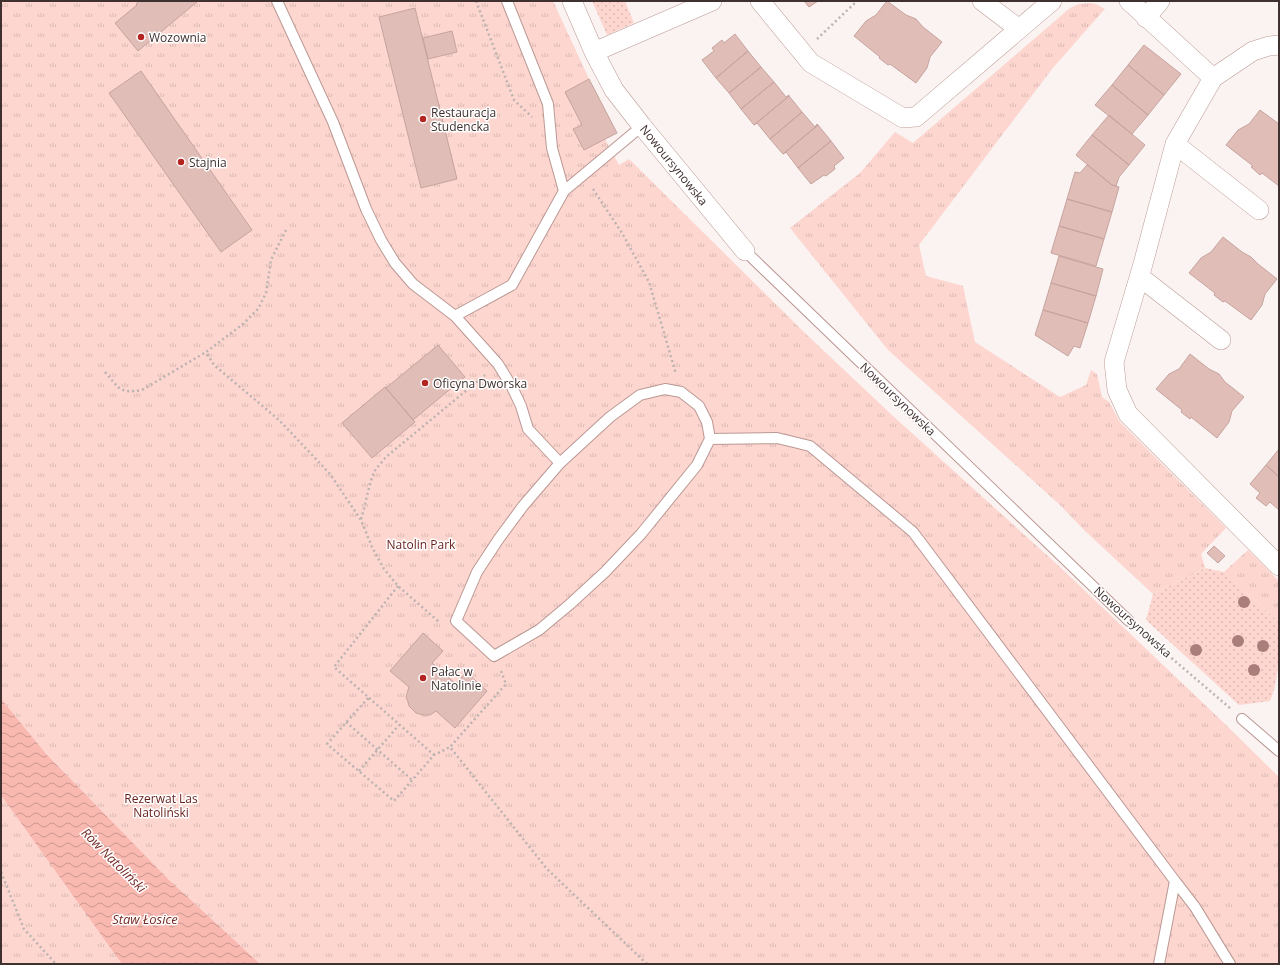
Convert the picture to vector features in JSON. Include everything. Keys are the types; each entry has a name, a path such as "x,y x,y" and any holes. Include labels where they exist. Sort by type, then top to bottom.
{"street":[{"name":"Nowoursynowska","path":"572,1 594,52 614,90 745,251"},
{"path":"594,52 712,1"},
{"path":"760,1 811,63 903,118 916,117 1052,1"},
{"path":"982,1 1019,29"},
{"path":"1129,1 1213,78"},
{"path":"1146,18 1160,1"},
{"path":"1279,45 1269,46 1253,51 1213,78 1175,144 1140,277 1114,362 1117,390 1128,414 1279,566"},
{"path":"1175,144 1259,210"},
{"path":"1140,277 1221,340"}],"lane":[{"path":"277,1 333,122 366,209 380,240 395,263 413,284 454,316 498,364 512,387 521,406 528,429 560,463"},
{"path":"507,1 548,104 552,148 564,191"},
{"path":"454,316 512,285 564,191 642,126"},
{"name":"Nowoursynowska","path":"745,251 1129,621"},
{"path":"665,389 681,392 698,406 707,422 710,439 697,465 641,534 605,572 539,630 494,656 456,621 477,572 523,506 560,463 610,417 640,395 665,389"},
{"path":"710,439 777,438 810,446 913,532 1195,907 1230,964"},
{"path":"1242,719 1279,751"},
{"path":"1159,964 1175,881"}],"path":[{"path":"476,1 514,100 551,135"},
{"path":"803,53 857,1"},
{"path":"584,174 622,233 649,282 681,392"},
{"path":"105,372 121,390 131,392 142,390 206,352 243,324 258,309 266,293 270,260 286,230"},
{"path":"206,352 214,365 279,420 330,474 361,520 372,547 384,569 398,586 438,621 456,621"},
{"path":"361,520 368,490 375,471 386,457 498,364"},
{"path":"398,586 334,667 434,755"},
{"name":"Nowoursynowska","path":"1129,621 1242,719"},
{"path":"368,698 328,744 394,801 434,755 450,747 506,684 494,656"},
{"path":"346,722 412,780"},
{"path":"359,771 399,725"},
{"path":"450,747 547,869 647,964"},
{"path":"1,872 24,929 56,964"}],"green space":[{"name":"Natolin Park","path":"1,1 553,1 589,79 617,133 605,139 619,165 629,159 807,335 893,416 1060,567 1279,777 1279,964 1,964"},
{"path":"592,1 625,1 634,23 607,35"},
{"path":"1079,4 1096,4 1105,9 1052,69 919,245 926,276 963,286 975,342 1060,397 1086,385 1091,370 1097,374 1102,397 1109,402 1120,422 1226,528 1201,554 1205,568 1153,594 1085,531 1060,505 888,350 790,228 860,173 895,132 913,143 1070,8"},
{"path":"1248,550 1279,581 1279,622 1224,572"},
{"path":"1205,568 1224,572 1279,622 1279,652 1276,683 1270,701 1239,705 1146,620 1153,594"}],"water":[{"name":"Staw Łosice","path":"1,699 47,755 169,880 260,964 122,964 1,795"}],"building":[{"name":"Wozownia","path":"139,1 198,1 138,51 115,23 137,5 136,4"},
{"path":"804,1 818,1 809,7"},
{"path":"887,1 906,15 916,19 923,27 942,42 930,57 927,68 916,83 890,64 888,65 854,36 866,21 876,15"},
{"name":"Restauracja Studencka","path":"415,8 457,179 421,188 379,17"},
{"path":"452,31 457,52 428,59 423,38"},
{"path":"735,34 748,51 716,78 702,60 714,51 712,48 722,40 724,43"},
{"path":"1144,45 1181,74 1164,95 1128,65"},
{"path":"748,51 761,67 729,93 716,78"},
{"path":"1128,65 1164,95 1148,115 1112,85"},
{"path":"761,67 774,82 741,109 729,93"},
{"name":"Stajnia","path":"141,71 252,230 221,252 109,93"},
{"path":"589,79 617,133 584,150 573,129 582,125 565,92"},
{"path":"774,82 786,97 789,96 754,125 741,109"},
{"path":"1112,85 1148,115 1132,134 1095,105"},
{"path":"789,96 802,112 770,139 757,123 754,125"},
{"path":"1260,110 1279,124 1279,186 1262,173 1260,175 1251,167 1253,166 1226,145 1238,130 1249,124"},
{"path":"802,112 815,127 817,124 818,125 783,154 770,139"},
{"path":"1109,115 1145,145 1129,165 1092,135"},
{"path":"818,125 831,141 798,168 786,152 783,154"},
{"path":"1092,135 1129,165 1119,177 1116,186 1112,185 1076,155"},
{"path":"831,141 844,158 834,166 835,169 811,184 798,168"},
{"path":"1087,165 1112,185 1119,187 1112,212 1067,199 1075,172 1080,173"},
{"path":"1067,199 1112,212 1104,239 1059,226"},
{"path":"1059,226 1104,239 1096,266 1051,253"},
{"path":"1223,237 1251,257 1277,279 1265,294 1262,305 1251,320 1225,301 1223,302 1214,295 1215,293 1189,273 1201,258 1211,252"},
{"path":"1059,256 1103,269 1096,296 1051,283"},
{"path":"1051,283 1096,296 1088,323 1043,310"},
{"path":"1043,310 1088,323 1080,348 1074,346 1068,356 1035,335"},
{"name":"Oficyna Dworska","path":"438,345 465,377 413,420 386,388"},
{"path":"1190,354 1209,369 1219,374 1225,382 1244,397 1232,411 1229,422 1217,438 1191,417 1190,419 1181,412 1182,410 1156,389 1169,374 1179,369"},
{"path":"385,387 415,422 372,458 342,423"},
{"path":"1279,449 1279,477 1266,465"},
{"path":"1266,465 1279,477 1279,510 1270,502 1266,506 1256,498 1260,493 1250,484"},
{"path":"1214,546 1225,556 1218,563 1207,553"},
{"name":"Pałac w Natolinie","path":"423,633 443,651 432,663 456,684 466,672 487,691 455,728 436,711 430,715 416,713 409,706 406,697 409,687 390,671"}],"place":[{"name":"Wozownia","path":"141,37"},
{"name":"Restauracja Studencka","path":"423,119"},
{"name":"Stajnia","path":"181,162"},
{"name":"Oficyna Dworska","path":"425,383"},
{"name":"Pałac w Natolinie","path":"423,678"}],"park label":[{"name":"Rezerwat Las Natoliński","path":"161,805"}],"water label":[{"name":"Rów Natoliński","path":"114,860"}]}
